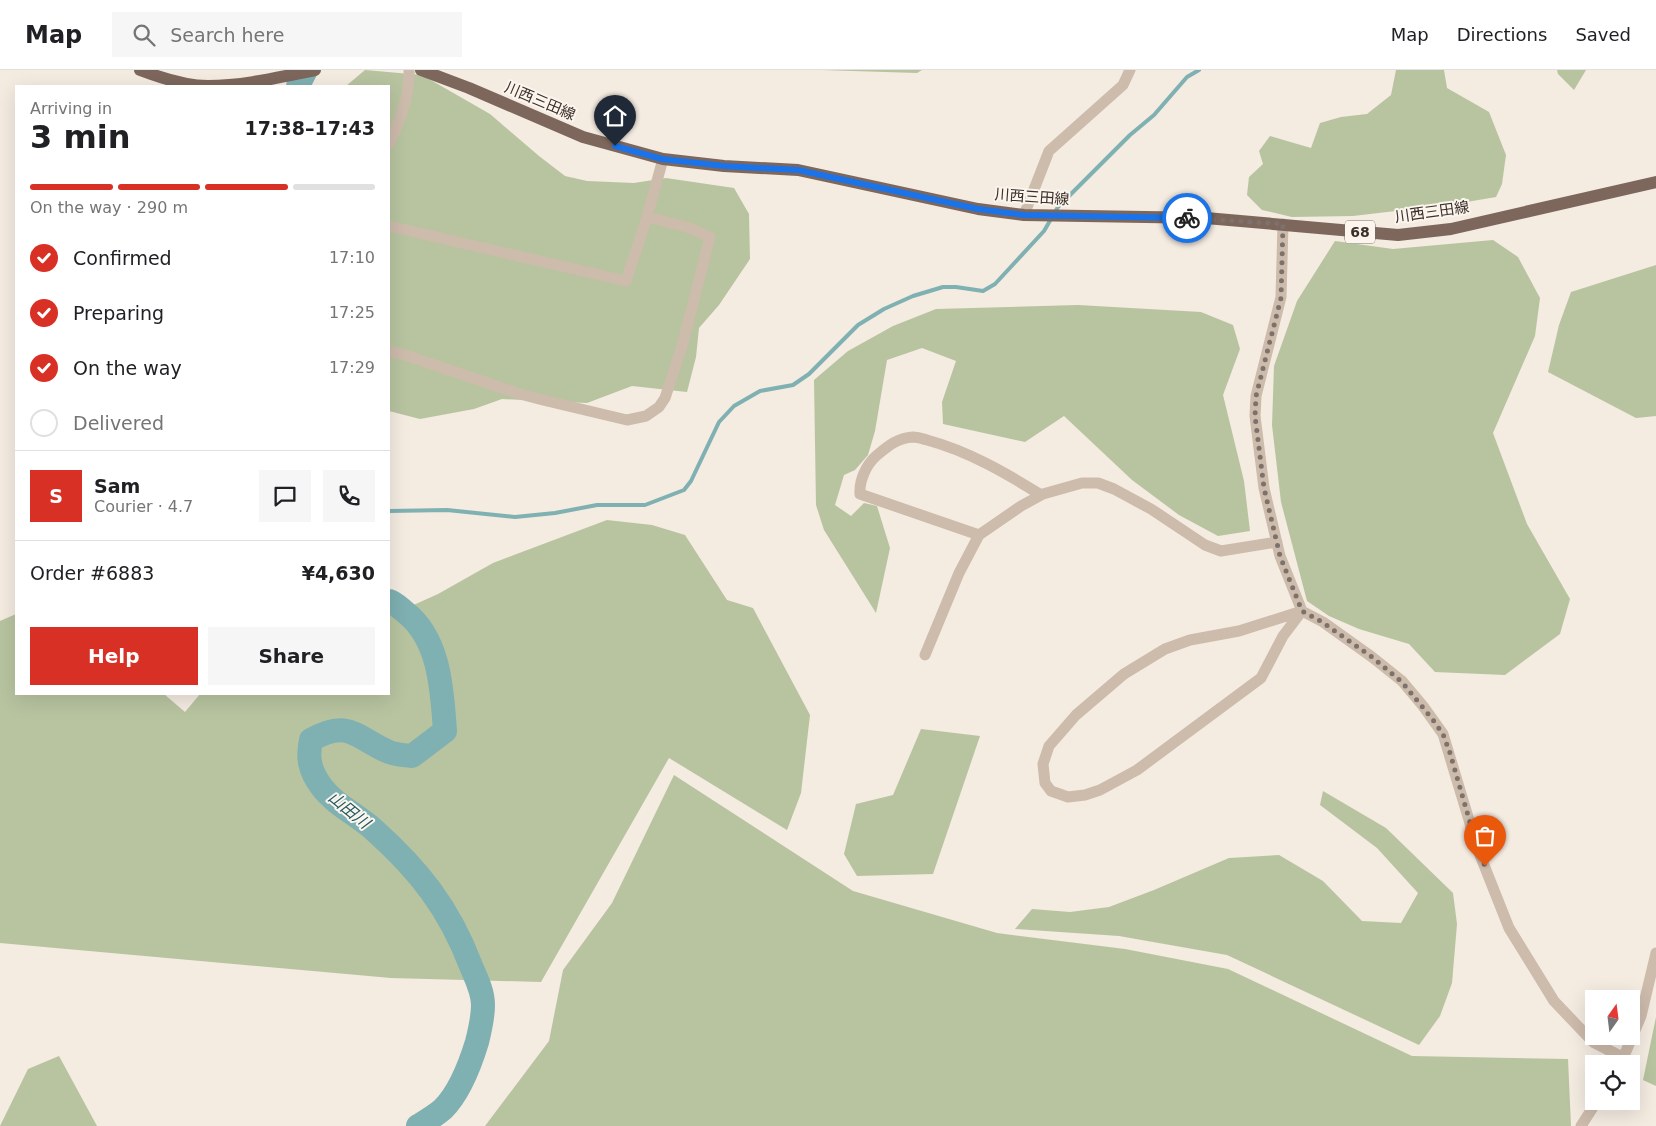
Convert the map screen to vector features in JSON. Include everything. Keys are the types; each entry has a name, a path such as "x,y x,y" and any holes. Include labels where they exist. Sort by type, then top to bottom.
{"main road":[{"path":"140,70 166,80 199,85"},
{"path":"218,85 256,82 314,70"},
{"name":"川西三田線","path":"421,70 469,88 583,137 662,159 724,166 798,170 978,209 1024,215 1206,218 1398,235 1451,229 1656,182"}],"street":[{"path":"390,141 397,128 409,82 409,70"},
{"path":"1024,215 1049,151 1123,85 1130,70"},
{"path":"390,226 626,281 647,217 662,159"},
{"path":"390,352 408,356 543,400 627,420 646,416 659,407 665,398 682,346 710,236 687,227 647,217"},
{"path":"1283,224 1281,298 1256,396 1255,416 1264,488 1280,556 1302,611 1330,627 1372,657 1402,682 1443,734 1478,850 1509,928 1554,1001 1593,1042 1613,1055"},
{"path":"979,535 860,494 859,484 871,461 893,442 914,437 938,443 970,455 1042,495"},
{"path":"924,655 959,572 979,535 1021,506 1042,495 1082,483 1098,483 1122,493 1205,545 1221,551 1277,542"},
{"path":"1302,611 1283,636 1261,678 1137,770 1100,790 1085,795 1068,797 1051,791 1045,783 1043,764 1049,746 1076,715 1124,674 1165,649 1190,640 1239,631 1302,611"},
{"path":"1625,1055 1641,1016 1656,953"},
{"path":"1581,1126 1591,1110"}],"green space":[{"path":"365,70 422,75 490,114 565,176 587,181 634,183 666,178 734,188 749,214 750,259 719,305 699,328 696,357 687,392 632,386 587,403 502,399 474,409 420,419 390,411 390,85 347,85"},
{"path":"821,70 922,70 917,73"},
{"path":"1396,70 1444,70 1447,88 1489,112 1506,155 1502,184 1496,197 1455,204 1353,216 1292,217 1262,210 1247,195 1249,177 1263,164 1259,151 1270,136 1311,148 1320,123 1341,117 1367,114 1391,95"},
{"path":"1557,70 1586,70 1574,90 1558,74"},
{"path":"1493,240 1518,257 1540,298 1535,336 1493,433 1527,524 1570,599 1560,634 1505,675 1435,672 1409,644 1359,629 1329,616 1307,601 1281,502 1272,425 1274,366 1297,301 1335,241 1393,249"},
{"path":"1656,265 1656,416 1636,418 1548,372 1559,325 1571,292"},
{"path":"1078,305 1201,312 1233,325 1240,349 1223,395 1244,481 1250,531 1218,536 1179,515 1132,480 1064,416 1025,442 943,424 942,402 956,361 922,348 887,360 875,431 868,455 855,470 844,475 835,505 851,516 864,503 877,506 890,548 876,613 824,530 816,505 814,380 848,351 893,326 936,309"},
{"path":"607,520 652,525 685,535 727,600 753,608 810,715 801,793 787,830 669,758 541,982 391,978 0,943 0,621 15,614 15,695 165,695 185,712 199,695 390,695 390,616 438,594 493,563"},
{"path":"921,729 980,736 933,874 857,876 844,854 856,804 893,795"},
{"path":"674,775 853,891 997,933 1125,949 1228,969 1412,1056 1568,1059 1571,1126 485,1126 549,1041 563,970 612,903"},
{"path":"1323,791 1386,828 1453,893 1457,924 1452,983 1440,1016 1419,1045 1227,955 1119,936 1015,929 1032,909 1070,912 1109,907 1229,858 1279,855 1323,881 1362,921 1401,923 1418,893 1377,848 1320,805"},
{"path":"1656,1017 1656,1086 1643,1080"},
{"path":"59,1056 97,1126 0,1126 28,1069"}],"waterway":[{"name":"山田川","path":"298,85 306,70"},
{"path":"390,511 447,510 515,517 555,513 597,505 645,505 684,490 691,481 719,422 734,406 760,391 793,385 809,374 858,325 884,309 913,296 943,287 983,291 995,284 1044,231 1058,207 1130,135 1154,115 1187,77 1199,70"},
{"name":"山田川","path":"390,602 417,623 426,636 437,666 445,731 412,756 389,752 352,732 344,730 324,734 311,740 309,753 314,775 327,793 390,844 431,891 453,926 481,990 483,1000 481,1024 477,1042 464,1078 443,1109 418,1126"}],"way so far":[{"path":"1187,218 1283,224 1281,298 1256,396 1255,416 1264,488 1280,556 1302,611 1322,622 1372,657 1402,682 1423,706 1443,734 1478,850 1485,866"}],"route":[{"path":"615,146 662,159 724,166 798,170 978,209 1024,215 1187,218"}]}
